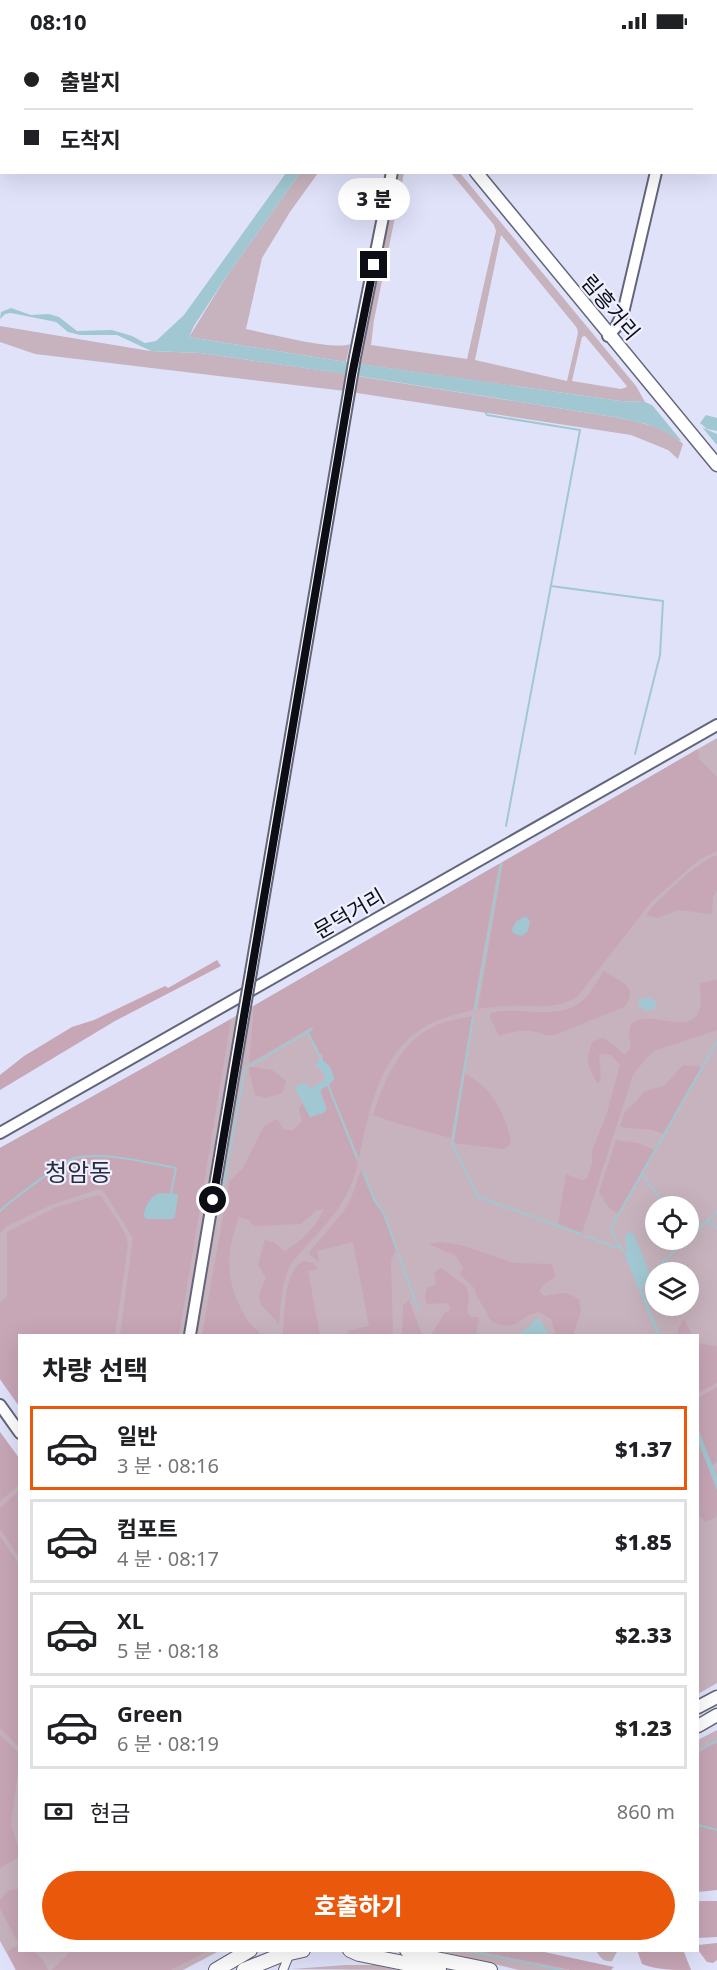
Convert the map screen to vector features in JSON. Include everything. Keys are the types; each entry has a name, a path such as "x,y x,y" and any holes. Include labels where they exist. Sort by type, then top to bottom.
{"highway":[{"path":"216,1970 248,1952"},
{"path":"244,1970 296,1952"},
{"path":"354,1952 407,1961 439,1970"},
{"path":"407,1961 427,1957 490,1970"}],"main road":[{"name":"림흥거리","path":"478,174 608,336 714,461"},
{"path":"699,1706 717,1697"},
{"path":"699,1725 717,1715"}],"street":[{"path":"190,1334 355,357 392,174"},
{"path":"608,336 623,313 656,174"},
{"name":"문덕거리","path":"0,1133 717,725"},
{"path":"0,1405 18,1430"},
{"path":"283,1970 296,1952"}],"shaded area":[{"path":"285,174 299,174 226,277 189,337 346,362 620,401 645,402 717,434 717,450 679,440 665,431 646,424 620,418 200,353 151,351 117,335 80,335 68,332 56,322 11,313 5,314 0,319 1,312 11,308 31,315 49,314 59,317 77,331 112,330 145,343 156,341 184,315"},
{"path":"299,174 317,174 290,212 262,258 246,329 316,343 342,346 350,344 346,362 189,337 226,277"},
{"path":"399,174 404,174 371,345 467,359 496,231 494,225 452,174 461,174 636,386 645,402 620,401 359,364","holes":["501,235 577,328 578,333 567,381 475,360","585,336 627,387 621,389 572,381 582,337"]},
{"path":"0,326 150,351 200,353 348,374 345,391 35,354 0,342"},
{"path":"357,376 620,418 670,433 683,444 678,459 668,450 631,435 357,393 354,392"},
{"path":"706,415 717,418 717,431 707,429 700,423"},
{"path":"717,738 717,1683 699,1693 699,1334 18,1334 18,1405 0,1379 0,1148 203,1035"},
{"path":"698,749 699,759 717,777 717,851 699,860 652,901 577,997 552,1005 478,1009 503,862"},
{"path":"717,855 717,891 713,897 712,914 679,910 658,918 646,915 679,881 699,865"},
{"path":"499,864 473,1010 424,1027 396,1052 378,1085 359,1158 329,1085 334,1078 330,1066 323,1061 323,1055 318,1052 309,1032 313,1029 312,1027 249,1063 254,1006"},
{"path":"525,917 530,922 528,931 522,936 515,934 512,931 515,924"},
{"path":"217,960 221,966 115,1021 0,1090 0,1075 24,1056 72,1027 94,1020 165,986 168,988"},
{"path":"604,971 624,983 630,990 626,1006 555,1035 524,1031 499,1036 490,1017 491,1013 562,1011 582,1001"},
{"path":"717,980 717,1030 654,1051 647,1057 633,1075 582,1233 558,1224 566,1174 581,1180 587,1179 592,1163 592,1151 606,1116 620,1065 611,1055 599,1054 601,1077 598,1084 588,1063 593,1041 603,1038 625,1055 631,1047 629,1033 631,1024 649,1019 689,1021 696,1017 700,1008 700,983"},
{"path":"648,997 656,1002 657,1005 653,1010 645,1010 638,1005 638,1000"},
{"path":"472,1016 451,1138 373,1115 394,1065 410,1043 436,1026"},
{"path":"231,1019 179,1334 120,1334 133,1238 104,1192 99,1189 51,1205 5,1227 0,1234 0,1148"},
{"path":"320,1060 330,1067 334,1080 320,1091 327,1110 310,1117 295,1088 299,1084 306,1083 309,1089 325,1080 323,1072 315,1065"},
{"path":"683,1065 701,1067 663,1134 652,1130 620,1126 625,1111 644,1092 665,1085"},
{"path":"248,1066 272,1070 286,1081 282,1093 266,1098 255,1095"},
{"path":"465,1073 486,1088 500,1109 511,1143 504,1149 454,1143"},
{"path":"327,1086 358,1163 347,1193 332,1217 288,1269 281,1301 279,1325 259,1300 266,1278 258,1265 265,1240 275,1243 284,1251 308,1233 324,1209 317,1210 301,1224 254,1226 249,1220 239,1217 229,1258 232,1283 235,1296 248,1321 260,1334 202,1334 229,1182 243,1168 264,1126 277,1119 284,1130 293,1130 302,1121 299,1109 302,1103 310,1117 323,1113 326,1106 320,1090"},
{"path":"616,1140 638,1143 654,1150 618,1213 609,1208 599,1192"},
{"path":"361,1170 373,1200 383,1214 396,1251 391,1259 393,1334 349,1334 348,1331 369,1326 353,1242 317,1251 319,1262 309,1254 344,1211"},
{"path":"160,1193 178,1194 175,1216 173,1219 146,1219 144,1213 147,1205 154,1196"},
{"path":"98,1195 102,1197 125,1233 128,1245 115,1334 18,1334 18,1405 0,1379 0,1303 7,1297 7,1232 57,1207"},
{"path":"628,1232 634,1234 645,1262 645,1283 642,1289 645,1305 625,1256 627,1254 625,1237"},
{"path":"440,1242 461,1245 514,1263 552,1264 554,1279 546,1282 539,1291 544,1296 566,1293 579,1299 581,1311 573,1334 556,1334 551,1319 539,1312 511,1326 498,1324 489,1319 475,1289 460,1274 463,1268 456,1256 429,1244"},
{"path":"304,1261 313,1263 319,1269 308,1271 320,1334 283,1334 286,1294 292,1273 297,1265"},
{"path":"441,1268 466,1286 469,1298 467,1310 470,1317 477,1317 480,1320 476,1334 432,1334 445,1312 451,1310 448,1303 427,1304 425,1299 427,1288 435,1285 436,1281 434,1273"},
{"path":"409,1300 422,1334 402,1334 403,1305"},
{"path":"649,1316 653,1316 660,1334 657,1334"},
{"path":"536,1319 540,1319 548,1334 519,1334"},
{"path":"684,1319 692,1334 677,1334"},
{"path":"699,1343 717,1346 717,1383 699,1392"},
{"path":"717,1387 717,1462 712,1465 699,1432 699,1397"},
{"path":"0,1432 18,1456 18,1952 217,1952 183,1970 16,1970 0,1941"},
{"path":"0,1432 18,1458 18,1486 0,1501"},
{"path":"699,1432 717,1477 717,1490 699,1444"},
{"path":"699,1444 717,1490 717,1516 706,1522 699,1516"},
{"path":"18,1492 18,1556 0,1529 0,1508"},
{"path":"0,1536 18,1563 18,1746 0,1728"},
{"path":"717,1730 717,1742 699,1751 699,1739"},
{"path":"0,1735 18,1752 18,1771 11,1824 18,1848 18,1858 0,1868"},
{"path":"717,1742 717,1890 699,1892 699,1751"},
{"path":"18,1889 18,1942 0,1909 0,1900 9,1890"},
{"path":"717,1901 717,1937 699,1938 699,1902"},
{"path":"717,1943 717,1960 713,1963 707,1962 699,1951 699,1945"},
{"path":"18,1945 18,1952 37,1954 48,1970 16,1970 7,1952"},
{"path":"70,1952 205,1952 171,1970 52,1970"},
{"path":"443,1952 481,1952 570,1970 519,1970"},
{"path":"481,1952 544,1952 614,1967 611,1970 570,1970"},
{"path":"597,1952 617,1952 612,1961 602,1958"},
{"path":"638,1952 684,1952 691,1970 659,1969 642,1964"},
{"path":"376,1965 398,1970 292,1969"}],"pier":[{"path":"648,400 697,423 697,421 717,445 717,453 684,444"}],"waterway":[{"path":"485,412 487,415 580,430 506,826"},
{"path":"551,586 663,601 660,655 635,754"},
{"path":"475,1009 501,865"},
{"path":"473,1017 452,1143 478,1197 581,1234"},
{"path":"218,1216 245,1069 312,1029"},
{"path":"307,1031 322,1060"},
{"path":"627,1257 611,1231 613,1224 717,1042"},
{"path":"328,1085 357,1158"},
{"path":"0,1211 69,1160 86,1156 126,1158 176,1168 171,1193"},
{"path":"363,1171 375,1201 384,1214 397,1250"},
{"path":"642,1174 658,1196"},
{"path":"699,1229 717,1212"},
{"path":"707,1222 717,1228"},
{"path":"586,1236 621,1247"},
{"path":"663,1262 676,1250"},
{"path":"399,1255 418,1309"},
{"path":"711,1468 717,1464"},
{"path":"699,1750 717,1740"},
{"path":"699,1825 717,1830"},
{"path":"473,1952 561,1970"}],"district":[{"name":"청암동","path":"78,1171"}],"route":[{"path":"213,1200 352,375 374,265"}]}
